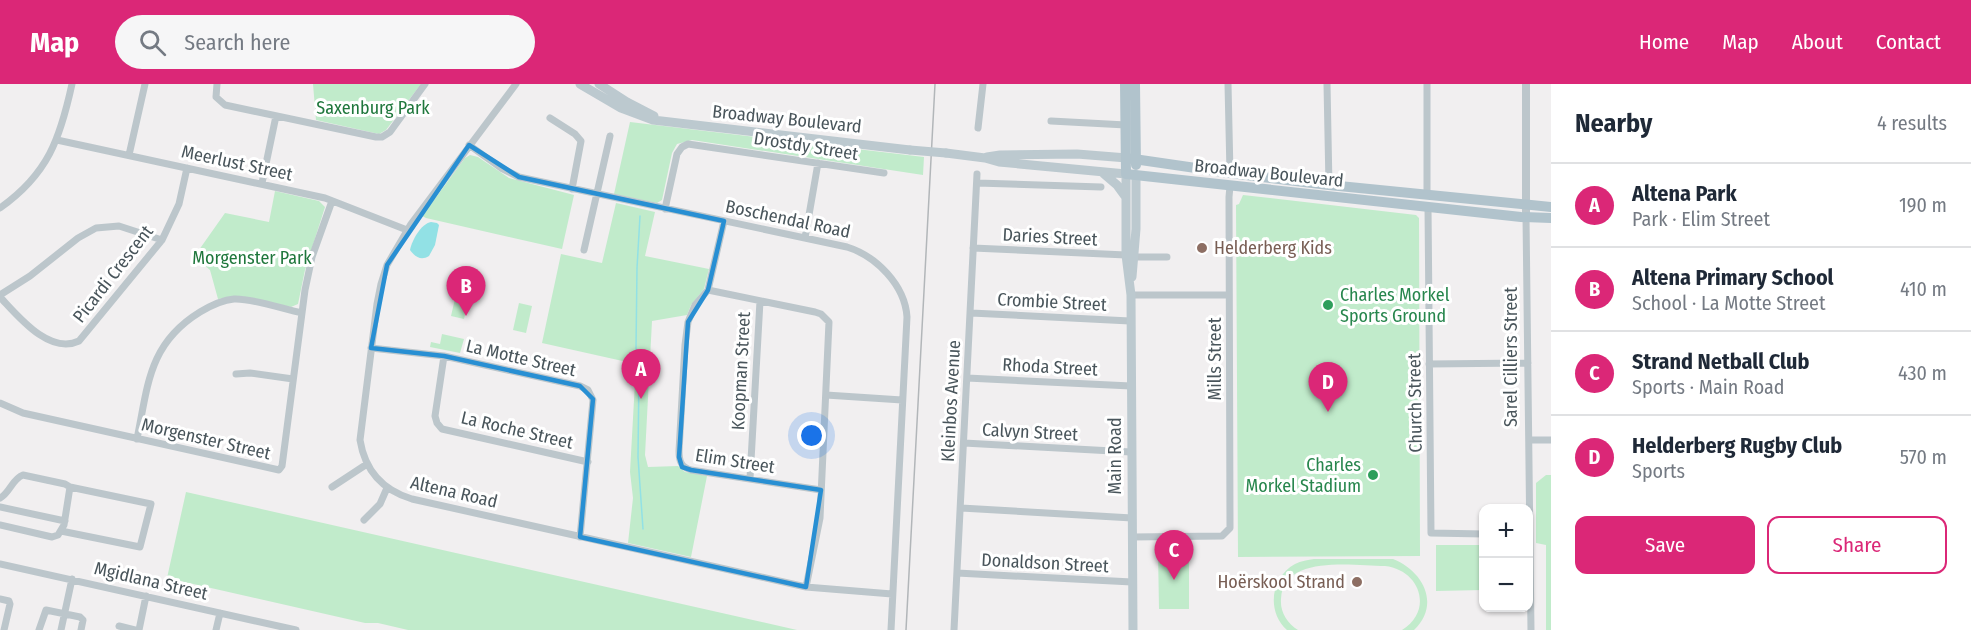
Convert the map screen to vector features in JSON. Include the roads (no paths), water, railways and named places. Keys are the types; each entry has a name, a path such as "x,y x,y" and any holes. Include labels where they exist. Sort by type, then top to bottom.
{"main road":[{"name":"Broadway Boulevard","path":"580,84 621,108 646,119 1103,173 1131,174 1230,186 1329,190"},
{"name":"Broadway Boulevard","path":"598,84 658,120"},
{"name":"Main Road","path":"1125,84 1126,125 1132,159"},
{"name":"Main Road","path":"1133,630 1130,256 1135,84"},
{"name":"Broadway Boulevard","path":"985,158 1000,154 1077,154 1132,159 1329,190 1427,201 1526,217 1551,218"},
{"path":"1103,173 1120,188 1125,196"},
{"name":"Main Road","path":"1130,256 1125,196 1131,174"},
{"name":"Broadway Boulevard","path":"1427,201 1551,207"}],"street":[{"path":"0,208 33,177 57,140 72,84"},
{"path":"129,155 145,84"},
{"path":"217,84 215,94 222,104 382,137 390,132 425,84"},
{"name":"Altena Road","path":"516,84 407,230 390,259 383,277 371,348 360,440 373,475 387,488 412,499 806,587 892,594"},
{"path":"1228,84 1230,173"},
{"path":"1327,84 1329,190"},
{"name":"Church Street","path":"1426,84 1431,533 1479,534"},
{"name":"Sarel Cilliers Street","path":"1526,84 1529,504"},
{"path":"978,128 983,86"},
{"path":"262,183 276,116"},
{"path":"550,118 574,134 580,141 572,189"},
{"path":"1051,121 1126,125"},
{"path":"584,250 610,136"},
{"name":"Meerlust Street","path":"57,140 262,183 332,201 407,230"},
{"name":"Drostdy Street","path":"665,208 676,154 685,145 691,144 884,173"},
{"name":"Boschendal Road","path":"469,145 513,175 847,247 867,255 886,273 902,296 907,317 891,630"},
{"path":"805,238 818,163"},
{"name":"Picardi Crescent","path":"0,296 36,333 58,342 75,343 162,240 179,204 187,168"},
{"name":"Kleinbos Avenue","path":"954,630 977,174"},
{"path":"977,183 1101,187"},
{"name":"Mills Street","path":"1132,537 1222,536 1228,532 1231,524 1230,186"},
{"name":"Morgenster Street","path":"0,403 23,412 279,470 282,466 302,313 312,257 332,201"},
{"name":"Elim Street","path":"723,221 708,290 695,305 688,322 679,457 682,466 690,470 821,490"},
{"path":"0,296 38,270 78,238 96,228 119,226 162,240"},
{"name":"Daries Street","path":"973,248 1167,257"},
{"path":"708,290 815,312 829,322 819,530 806,587"},
{"path":"1131,295 1229,295"},
{"path":"136,439 152,366 167,341 191,317 216,304 232,299 302,313"},
{"name":"Koopman Street","path":"750,478 760,301"},
{"name":"Crombie Street","path":"971,313 1130,321"},
{"name":"La Motte Street","path":"371,348 444,356 586,388 593,400 580,537"},
{"name":"La Roche Street","path":"444,356 435,416 442,429 588,462"},
{"path":"1429,364 1528,363"},
{"path":"236,374 250,373 293,379"},
{"name":"Rhoda Street","path":"967,378 1131,386"},
{"path":"826,395 902,400"},
{"path":"1528,440 1551,440"},
{"name":"Calvyn Street","path":"964,443 1131,452"},
{"path":"332,487 367,464"},
{"path":"0,498 10,490 19,476 23,475 151,504 140,547 62,531"},
{"path":"0,525 52,537 58,535 62,531 70,487"},
{"path":"364,520 380,504 387,488"},
{"path":"0,507 64,521"},
{"path":"961,508 1132,518"},
{"name":"Sarel Cilliers Street","path":"1530,558 1531,630"},
{"name":"Mgidlana Street","path":"0,564 295,630"},
{"name":"Donaldson Street","path":"957,573 1132,582"},
{"path":"61,630 72,579"},
{"path":"119,626 137,630 147,596"},
{"path":"0,599 9,601 10,604 4,630"},
{"path":"39,630 45,610 82,618 81,630"},
{"path":"216,630 220,613"}],"water":[{"path":"431,222 439,225 435,245 429,256 418,258 410,250 411,246 420,229"}],"waterway":[{"path":"640,216 636,348 639,371 638,457 643,529"}],"railway":[{"path":"906,630 935,84"}],"place":[{"name":"Helderberg Kids","path":"1202,248"},
{"name":"Charles Morkel Sports Ground","path":"1328,305"},
{"name":"Altena Primary School","path":"466,316"},
{"name":"Altena Park","path":"641,399"},
{"name":"Helderberg Rugby Club","path":"1328,412"},
{"name":"Charles Morkel Stadium","path":"1373,475"},
{"name":"Strand Netball Club","path":"1174,580"},
{"name":"Hoërskool Strand","path":"1357,582"}],"park label":[{"name":"Saxenburg Park","path":"373,108"},
{"name":"Morgenster Park","path":"252,258"}]}
